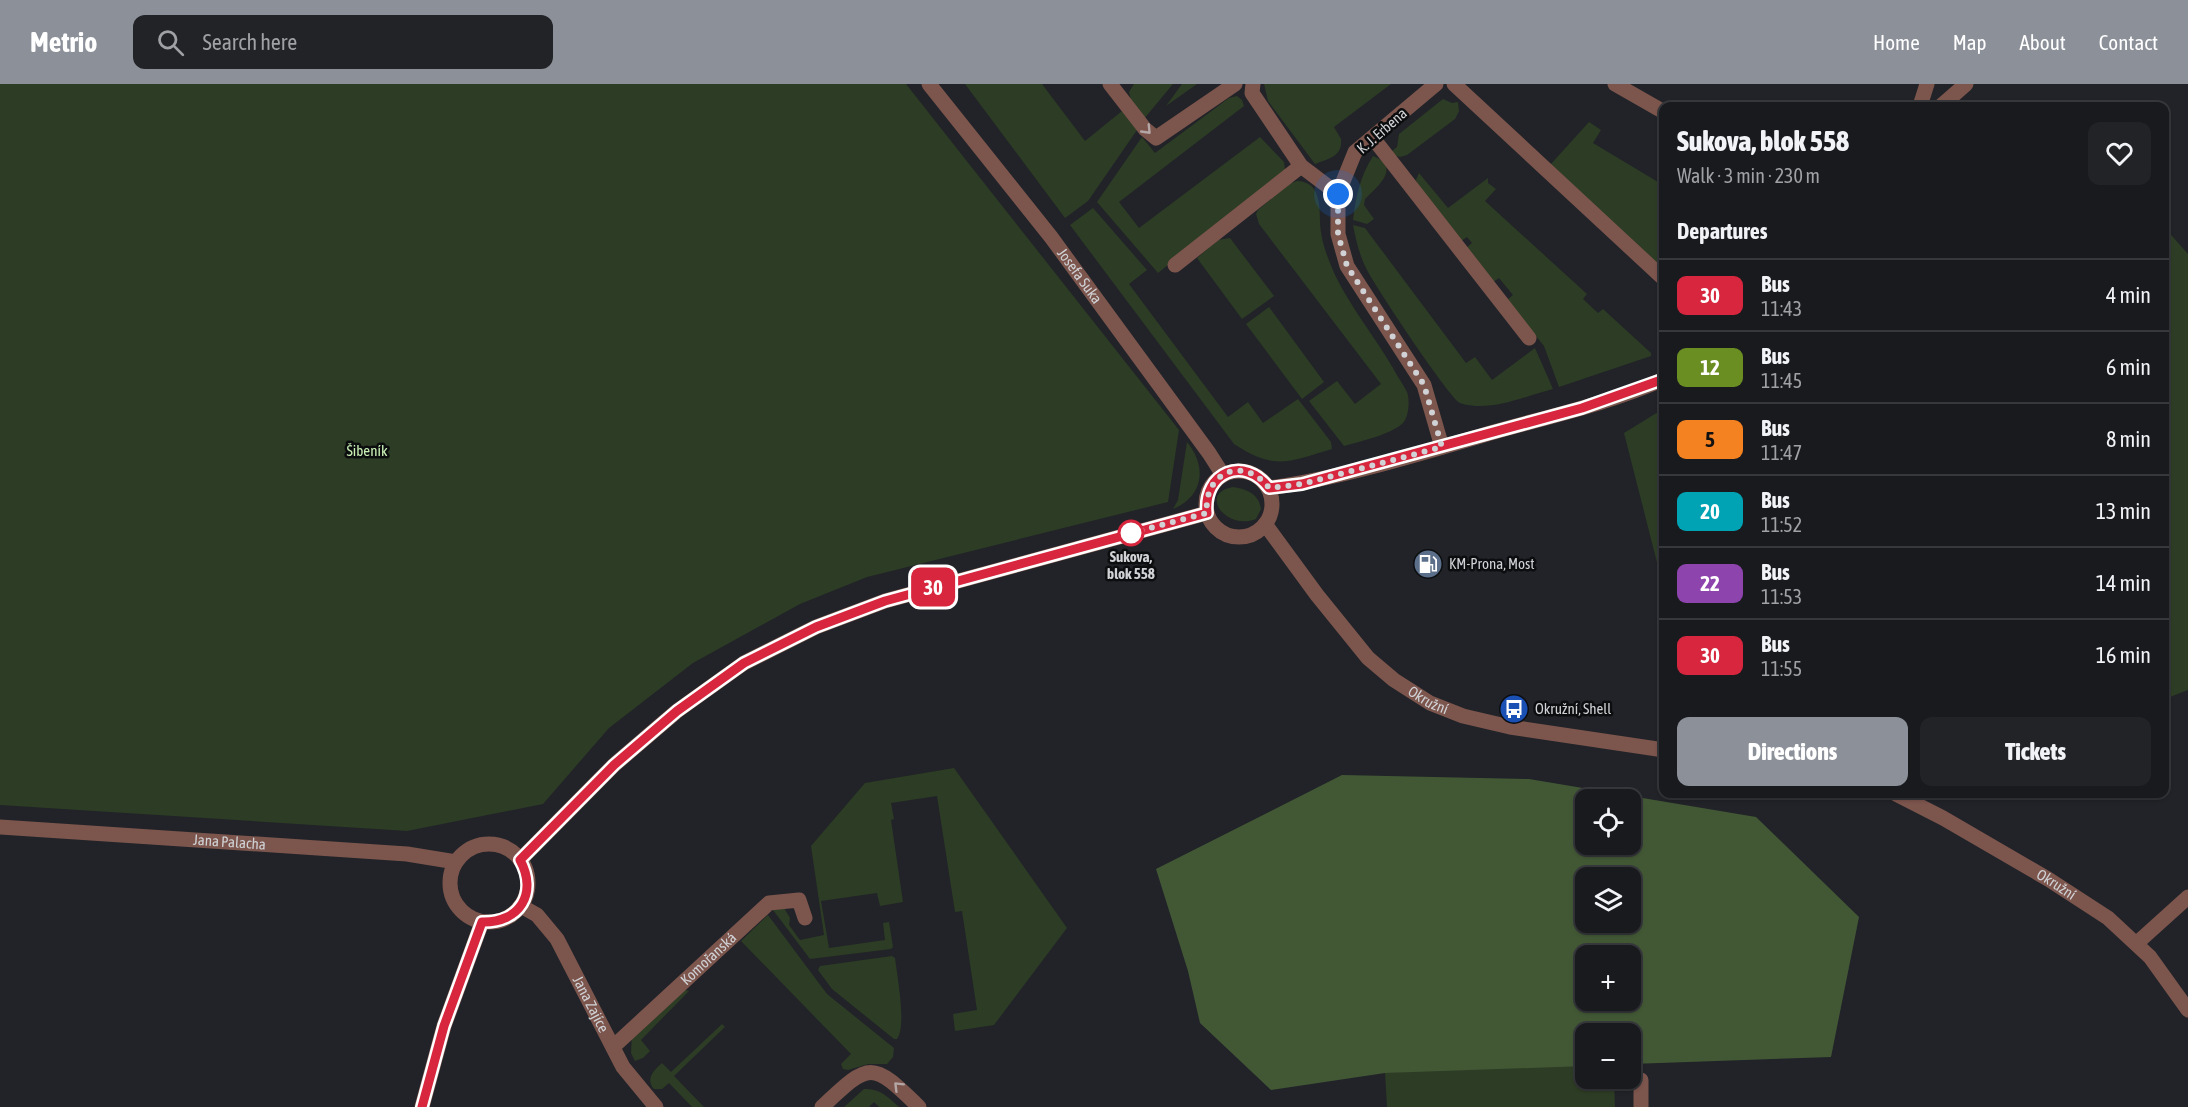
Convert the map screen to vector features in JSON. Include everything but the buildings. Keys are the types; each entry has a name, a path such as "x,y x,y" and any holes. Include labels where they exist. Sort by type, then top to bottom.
{"street":[{"name":"Josefa Suka","path":"929,84 1052,237 1209,453 1222,475"},
{"path":"1110,84 1145,129 1156,138 1235,84"},
{"path":"1253,84 1252,93 1300,166 1338,194"},
{"name":"K. J. Erbena","path":"1436,84 1355,152 1338,194 1338,234 1347,266 1424,385 1442,447"},
{"path":"1454,84 1659,274"},
{"path":"1615,84 1659,109"},
{"path":"1921,102 1927,84"},
{"path":"1946,102 1966,84"},
{"path":"1373,138 1529,338"},
{"path":"1175,266 1300,166"},
{"path":"1269,488 1302,484 1442,447 1582,408 1659,381"},
{"path":"1233,471 1254,474 1269,488 1272,510 1265,525 1256,532 1236,537 1218,529 1211,522 1207,513 1208,491 1222,475 1233,471"},
{"path":"520,860 614,765 677,711 744,663 816,627 885,601 1207,513"},
{"name":"Okružní","path":"1265,525 1368,658 1394,680 1430,703 1463,716 1510,727 1659,749"},
{"name":"Okružní","path":"1904,798 2069,891 2115,923 2137,943 2170,983 2188,1010"},
{"name":"Jana Palacha","path":"0,827 407,854 456,862"},
{"path":"487,844 505,848 520,860 526,870 528,882 521,906 504,920 482,922 470,918 460,910 453,899 450,886 451,874 456,862 464,853 487,844"},
{"path":"2137,943 2188,897"},
{"name":"Komořanská","path":"613,1047 769,903 799,900 805,918"},
{"name":"Jana Zajíce","path":"521,906 537,915 557,939 623,1067 656,1107"},
{"path":"422,1107 444,1026 482,922"},
{"path":"822,1107 855,1076 874,1071 891,1079 919,1107"},
{"path":"1641,1089 1641,1107"}],"green space":[{"name":"Šibeník","path":"0,84 906,84 1179,430 1168,502 867,577 800,604 693,663 609,728 543,804 407,831 0,805"},
{"path":"965,84 1042,84 1085,141 1122,111 1137,130 1088,201 1065,218"},
{"path":"1134,84 1173,84 1143,120 1132,104 1129,92"},
{"path":"1182,84 1197,84 1166,106"},
{"path":"1264,84 1391,84 1334,127 1341,139 1337,154 1315,164 1268,101"},
{"path":"1237,96 1242,100 1244,106 1119,202 1139,228 1260,137 1284,162 1285,170 1158,273 1097,202 1142,137 1155,153 1229,98"},
{"path":"1443,99 1452,103 1458,102 1459,111 1455,119 1407,155 1400,157 1394,155 1392,151 1397,147 1399,134"},
{"path":"1589,122 1601,130 1593,143 1659,183 1659,266 1550,165"},
{"path":"1373,156 1386,166 1386,171 1380,183 1365,199 1364,205 1374,219 1367,224 1353,220 1359,187"},
{"path":"1419,173 1448,208 1488,178 1488,183 1496,189 1485,201 1587,294 1583,299 1598,313 1603,309 1651,353 1651,356 1559,387 1544,346 1507,300 1513,295 1499,278 1493,282 1466,248 1472,243 1467,237 1461,241 1418,187 1416,180"},
{"path":"1297,181 1306,183 1316,193 1323,243 1335,275 1408,395 1408,412 1403,423 1398,427 1344,446 1309,401 1337,381 1355,404 1381,384 1259,224 1256,214 1258,210 1289,184"},
{"path":"1093,208 1147,270 1129,284 1228,417 1248,402 1263,423 1298,399 1331,442 1332,449 1282,462 1261,458 1234,444 1070,225"},
{"path":"1353,225 1365,228 1466,363 1475,357 1492,380 1535,348 1553,389 1495,405 1471,406 1460,403 1428,363 1372,279 1361,257"},
{"path":"2169,233 2188,254 2188,690 2169,697"},
{"path":"1230,238 1274,296 1242,319 1197,258 1218,240"},
{"path":"1269,307 1324,382 1302,399 1246,324"},
{"path":"1659,411 1659,570 1624,433"},
{"path":"1187,442 1198,461 1199,480 1191,496 1173,509 1178,500"},
{"path":"1233,487 1247,491 1258,500 1261,509 1256,519 1235,520 1220,510 1217,503 1218,496"},
{"path":"954,768 1067,928 994,1025 955,1031 953,1014 977,1010 962,911 955,912 937,796 891,803 894,819 891,820 903,902 880,906 877,893 821,901 829,948 885,940 883,923 889,922 893,947 891,949 810,959 773,910 784,908 790,918 789,925 800,940 824,935 811,846 865,783"},
{"path":"1342,775 1529,779 1589,789 1575,789 1575,855 1641,855 1641,798 1756,817 1859,917 1831,1057 1641,1064 1641,1023 1575,1023 1575,1066 1385,1073 1271,1090 1200,1023 1188,971 1156,869"},
{"path":"768,915 827,994 894,1048 893,1057 887,1064 868,1064 848,1070 843,1069 841,1064 851,1054 741,941"},
{"path":"892,956 895,958 901,1012 900,1032 897,1039 894,1039 832,989 818,970 820,966"},
{"path":"682,989 689,991 641,1040 650,1051 643,1058 635,1061 631,1053 632,1034"},
{"path":"722,1024 725,1027 674,1076 704,1107 692,1107 669,1083 662,1089 654,1089 650,1078 662,1063 671,1072"},
{"path":"1575,1062 1575,1089 1614,1089 1615,1107 1387,1107 1385,1073"},
{"path":"864,1089 879,1092 899,1107 879,1107 874,1102 869,1107 844,1107"}],"bus line":[{"name":"30","path":"422,1107 444,1026 482,922 504,920 521,906 526,895 528,882 526,870 520,860 614,765 677,711 744,663 816,627 885,601 1196,514 1207,513 1208,491 1222,475 1233,471 1254,474 1269,488 1302,484 1582,408 1659,381"}],"place":[{"name":"Sukova, blok 558","path":"1131,533"},
{"name":"KM-Prona, Most","path":"1428,564"},
{"name":"Okružní, Shell","path":"1514,709"}],"route":[{"path":"1131,533 1196,514 1207,513 1208,491 1222,475 1233,471 1254,474 1269,488 1302,484 1442,447 1424,385 1347,266 1338,234 1338,194"}]}
